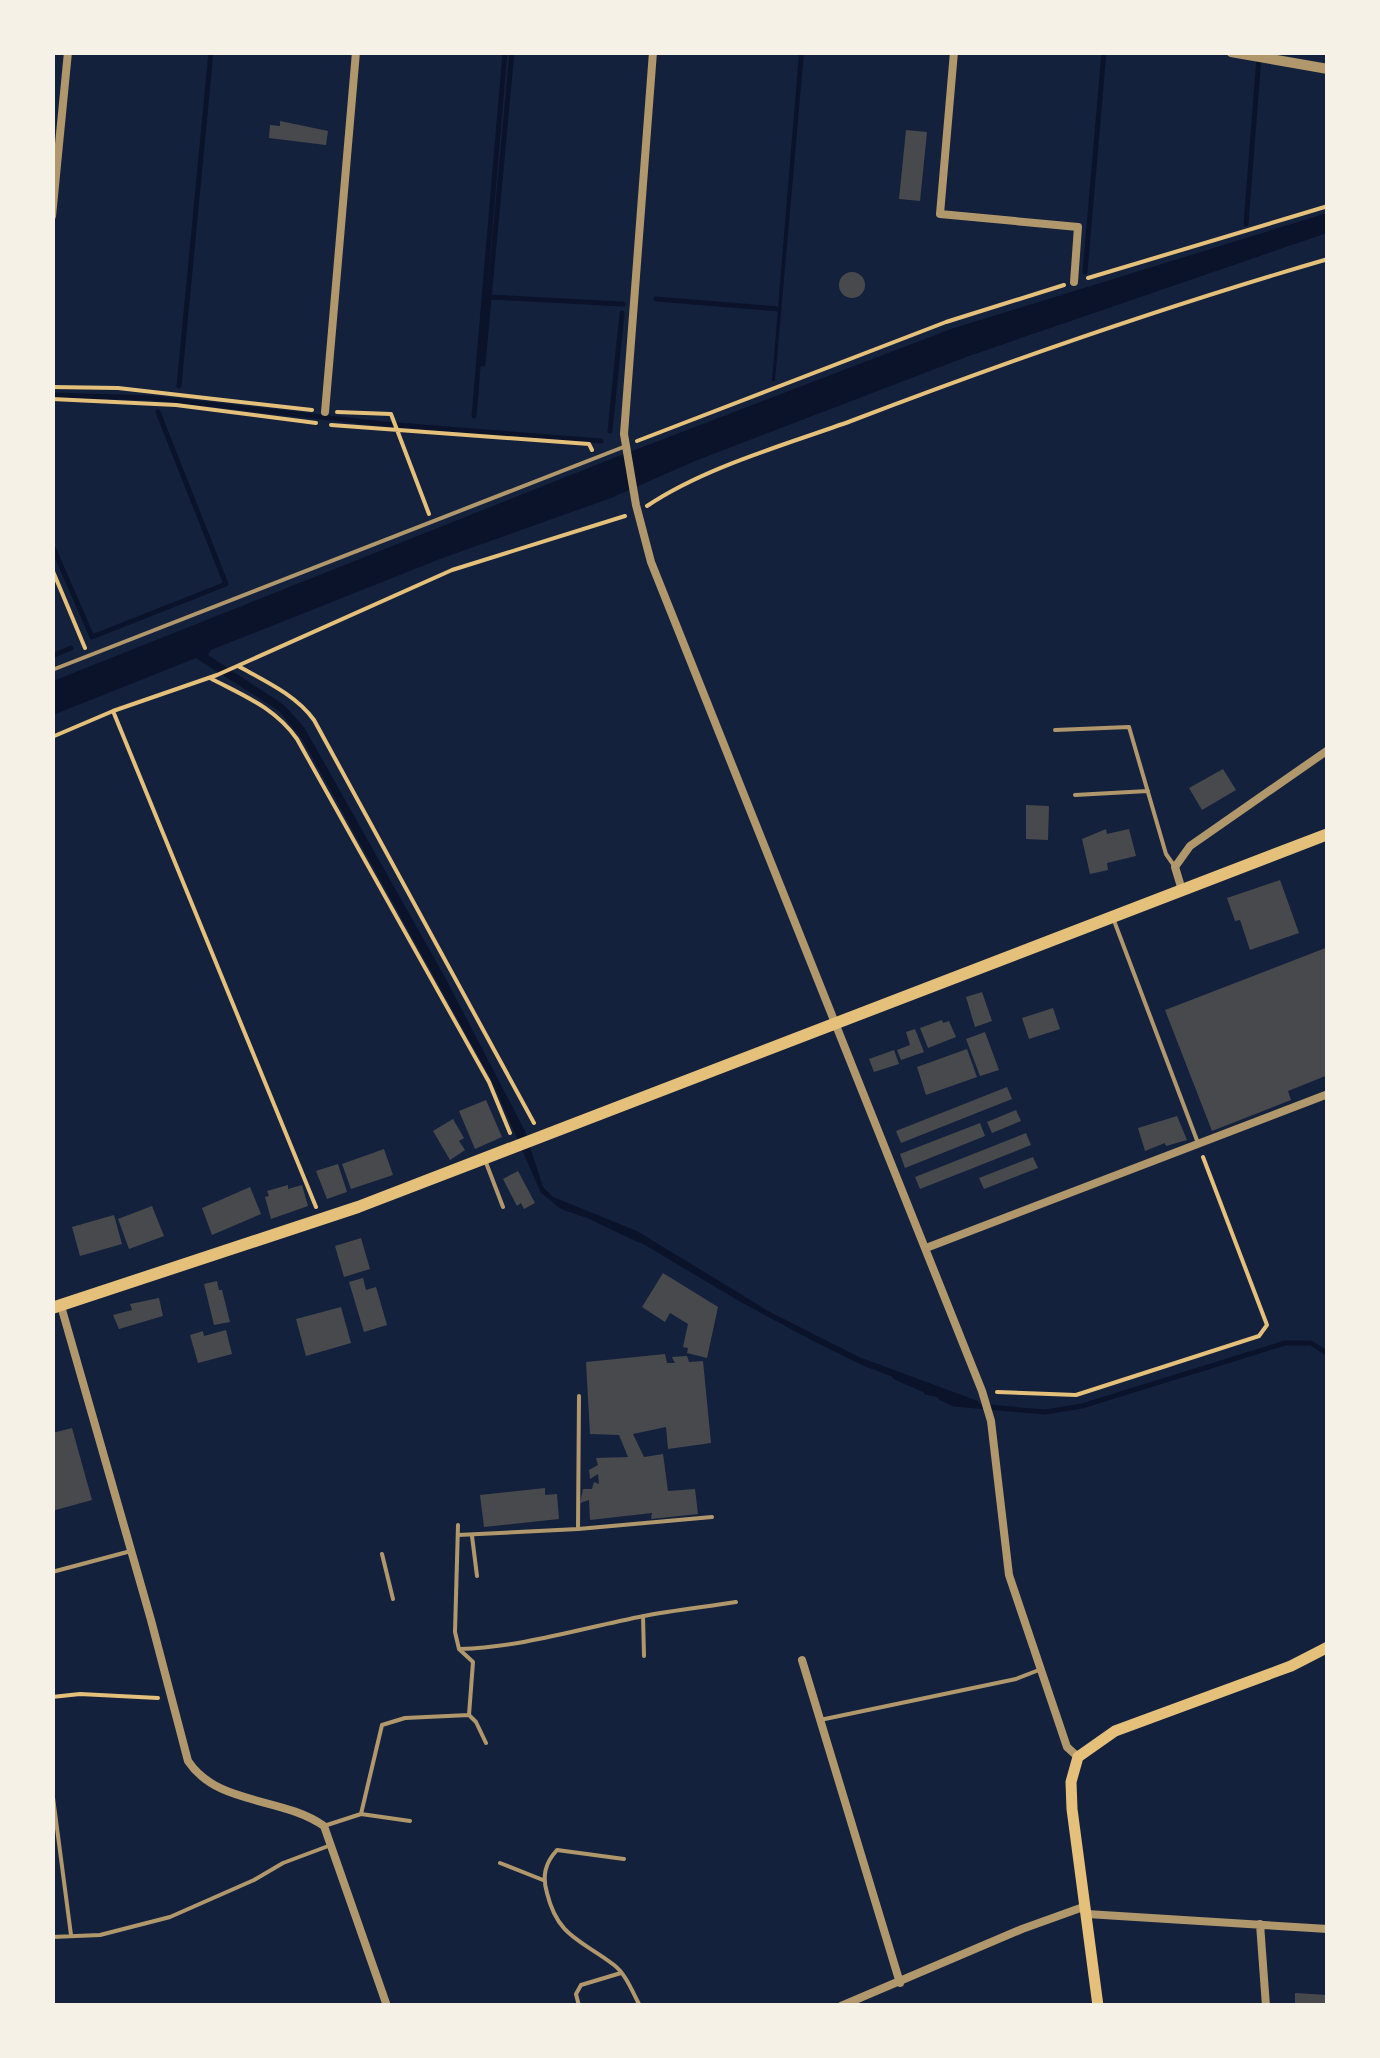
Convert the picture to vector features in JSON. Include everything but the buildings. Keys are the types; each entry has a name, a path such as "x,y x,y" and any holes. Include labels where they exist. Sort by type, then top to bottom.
{"highway":[{"path":"57,1307 322,1220 1328,834"}],"main road":[{"path":"1098,2006 1072,1809 1071,1782 1078,1758 1114,1731 1291,1666 1328,1647"}],"street":[{"path":"52,216 68,52"},
{"path":"325,412 356,52"},
{"path":"653,52 626,387 626,448 637,509 651,562 982,1391 991,1421 1009,1576 1067,1747 1078,1758"},
{"path":"954,52 940,214 1078,228 1074,282"},
{"path":"1232,52 1328,69"},
{"path":"1182,890 1175,867 1190,846 1328,750"},
{"path":"926,1248 1328,1094"},
{"path":"57,1307 131,1551 188,1761 198,1776 219,1791 306,1814 324,1826 386,2006"},
{"path":"802,1660 900,1983"},
{"path":"841,2006 1022,1929 1086,1910 1328,1929"},
{"path":"1260,1924 1266,2006"}],"lane":[{"path":"52,670 626,448"},
{"path":"1055,730 1129,726 1166,854 1175,867"},
{"path":"1075,795 1148,791"},
{"path":"1113,917 1198,1143"},
{"path":"484,1158 503,1207"},
{"path":"578,1529 579,1396"},
{"path":"458,1536 712,1516"},
{"path":"458,1524 455,1632 459,1649 473,1662 469,1715"},
{"path":"471,1534 477,1576"},
{"path":"52,1572 131,1551"},
{"path":"382,1554 393,1599"},
{"path":"459,1649 495,1648 643,1616 736,1602"},
{"path":"643,1616 644,1656"},
{"path":"820,1720 1016,1679 1040,1670"},
{"path":"361,1814 382,1725 405,1718 469,1715 486,1742"},
{"path":"52,1790 71,1935"},
{"path":"324,1826 361,1814 410,1821"},
{"path":"52,1937 100,1935 170,1916 331,1845"},
{"path":"624,1859 557,1850 543,1880 556,1922 577,1942 616,1966 640,2006"},
{"path":"500,1862 543,1880"},
{"path":"579,2006 576,1994 581,1984 620,1973"}],"path":[{"path":"626,448 946,322 1328,206"},
{"path":"52,737 217,675 452,570 637,509 722,469 962,378 1194,298 1328,258"},
{"path":"52,388 118,388 325,412 391,414 432,523"},
{"path":"52,399 176,405 326,424 588,444 595,457"},
{"path":"52,569 87,654"},
{"path":"235,667 284,692 314,720 539,1137"},
{"path":"209,678 283,719 297,739 489,1082 517,1146"},
{"path":"113,711 322,1220"},
{"path":"982,1391 1076,1395 1259,1336 1267,1326 1198,1143"},
{"path":"52,1697 80,1694 172,1699"}],"water":[{"path":"799,53 804,53 772,381"},
{"path":"1327,213 1327,233 969,356 695,461 611,498 440,559 211,650 208,655 284,705 304,727 446,979 525,1131 543,1187 553,1197 637,1231 770,1312 859,1357 978,1401 980,1408 924,1394 925,1389 864,1366 739,1301 618,1229 561,1209 541,1193 492,1081 302,739 279,711 196,658 53,715 53,681 606,461 951,329"}],"waterway":[{"path":"179,386 211,52"},
{"path":"474,416 505,52"},
{"path":"479,363 483,364 512,52"},
{"path":"1085,272 1104,52"},
{"path":"1246,224 1259,57"},
{"path":"489,297 623,304"},
{"path":"656,299 779,309"},
{"path":"610,431 622,313"},
{"path":"52,395 153,398 384,424 601,441"},
{"path":"52,545 92,637 226,584 158,412"},
{"path":"52,656 71,648"},
{"path":"595,1219 639,1240"},
{"path":"941,1398 954,1404 1045,1412 1082,1406 1285,1343 1311,1343 1328,1354"},
{"path":"895,1377 931,1393"}]}
